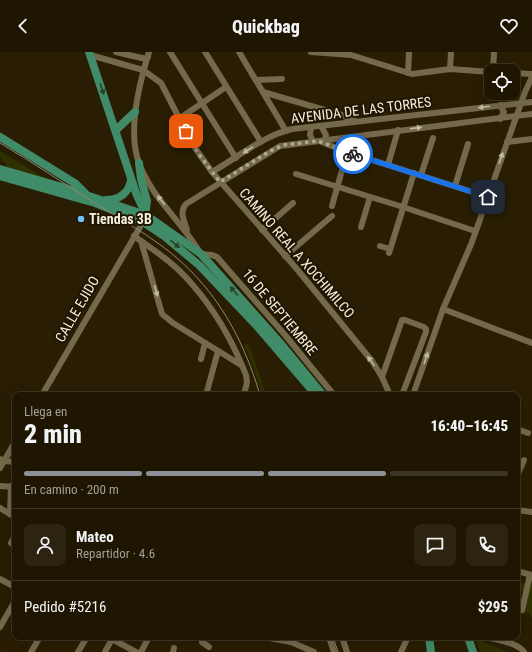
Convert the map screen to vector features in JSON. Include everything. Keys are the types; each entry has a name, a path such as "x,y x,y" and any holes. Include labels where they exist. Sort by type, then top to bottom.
{"main road":[{"path":"90,53 144,218"},
{"path":"116,130 135,112"},
{"path":"0,137 76,184 86,195"},
{"path":"139,163 141,179 147,202 144,218"},
{"path":"0,173 102,200 144,218 201,254 281,344 321,392"},
{"path":"0,173 95,204 144,218 199,265 256,325 313,392"},
{"path":"102,200 118,198 130,187 132,180"},
{"path":"429,640 431,652"},
{"path":"469,640 472,652"}],"street":[{"path":"116,52 146,59"},
{"path":"150,52 143,70 135,112 136,143 139,163 156,194 189,234 201,254"},
{"path":"170,52 236,158"},
{"path":"205,52 261,142"},
{"path":"239,52 286,130"},
{"path":"311,52 352,53 408,73 416,74 450,69 484,71"},
{"path":"408,73 409,52"},
{"path":"450,69 451,52"},
{"path":"493,64 494,52"},
{"name":"CAMINO REAL A XOCHIMILCO","path":"90,53 143,70 161,83 193,145 212,172 285,256 372,361 389,392"},
{"path":"413,392 443,309 476,231 532,75 520,74"},
{"path":"256,80 282,79"},
{"path":"180,118 226,87"},
{"path":"263,92 342,115 356,122"},
{"name":"AVENIDA DE LAS TORRES","path":"212,172 261,142 286,130 532,102"},
{"path":"500,105 504,112 500,119"},
{"name":"AVENIDA DE LAS TORRES","path":"189,234 182,214 183,207 220,182 280,146 532,114"},
{"path":"321,126 326,135 325,140"},
{"path":"311,127 310,135 315,141 488,197"},
{"path":"388,165 398,130"},
{"path":"421,175 433,138"},
{"path":"507,142 532,139"},
{"path":"455,186 468,144"},
{"path":"332,206 347,152"},
{"path":"380,246 390,251 414,173"},
{"path":"296,174 476,231"},
{"path":"361,227 370,197"},
{"path":"262,230 293,203"},
{"path":"285,256 332,216"},
{"name":"CALLE EJIDO","path":"44,392 144,218"},
{"path":"134,236 157,252 191,282 212,309 227,333 246,375 247,382 245,392"},
{"path":"141,240 162,314 173,323 241,365"},
{"name":"16 DE SEPTIEMBRE","path":"201,254 217,257 285,335 332,392"},
{"path":"443,309 532,343"},
{"path":"382,378 402,320 424,327 426,332 403,392"},
{"path":"201,358 205,343"},
{"path":"207,392 218,351"},
{"path":"520,430 528,433"},
{"path":"0,468 2,460 12,446"},
{"path":"2,460 12,462"},
{"path":"520,469 524,460"},
{"path":"0,486 12,486"},
{"path":"0,508 12,514"},
{"path":"520,510 532,512"},
{"path":"520,572 531,575 522,610 520,610"},
{"path":"0,579 12,585"},
{"path":"0,627 12,606"},
{"path":"31,652 38,640"},
{"path":"78,652 85,640"},
{"path":"105,652 112,640"},
{"path":"116,640 136,652"},
{"path":"141,652 147,640"},
{"path":"202,640 202,642 209,646"},
{"path":"291,640 314,652"},
{"path":"330,640 334,652"},
{"path":"343,640 347,652"},
{"path":"401,652 407,640"},
{"path":"499,640 515,644 522,648 524,652"},
{"path":"120,652 124,646"}],"shaded area":[{"path":"0,151 51,182 8,167 0,157"},
{"path":"248,344 265,392 261,392 253,366 244,345"},
{"path":"532,579 532,619 530,613 520,615 520,603 525,604 525,593 520,590 520,583 528,583"},
{"path":"476,640 508,652 480,652"}],"tram line":[{"path":"0,143 145,234 180,261 211,294 235,331 253,373 259,392"},
{"path":"334,640 338,652"}],"way so far":[{"path":"186,131 198,153 220,182 270,151 284,145 318,141 353,154"}],"place":[{"name":"Tiendas 3B","path":"81,219"}],"route":[{"path":"353,154 488,197"}]}
